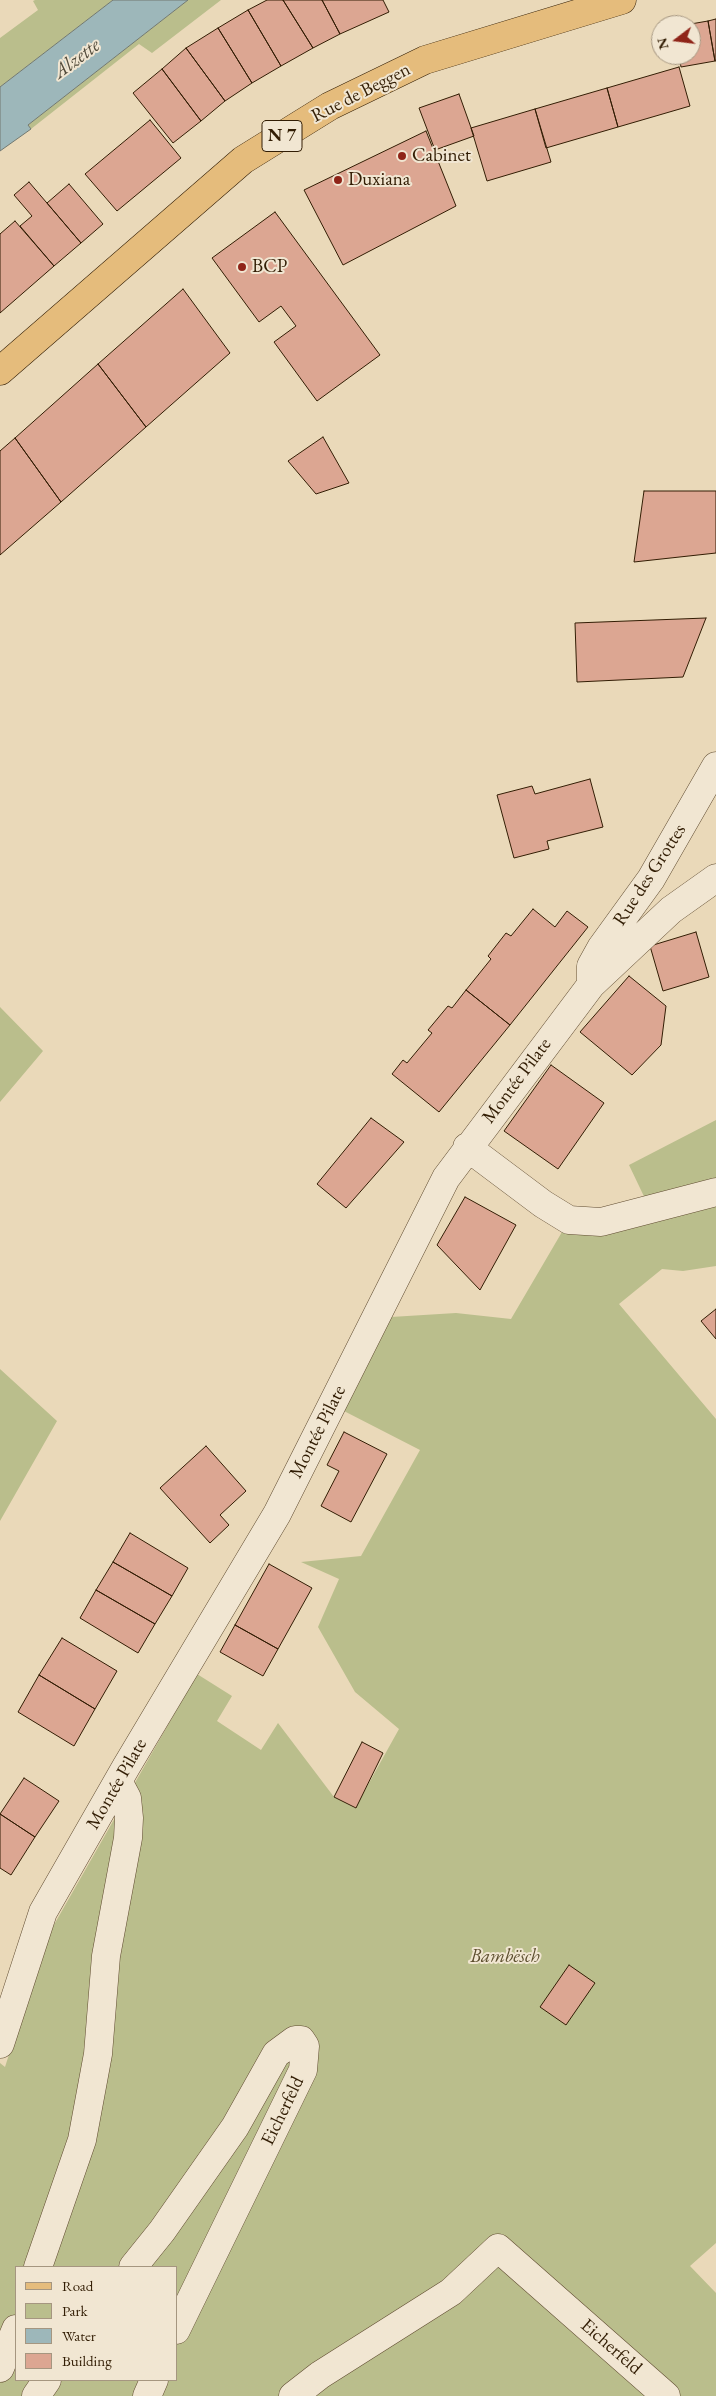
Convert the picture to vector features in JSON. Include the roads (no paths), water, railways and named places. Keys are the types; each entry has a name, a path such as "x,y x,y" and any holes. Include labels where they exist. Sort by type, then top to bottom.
{"main road":[{"name":"Rue de Beggen","path":"0,371 244,160 330,106 425,60 622,0"}],"street":[{"name":"Rue des Grottes","path":"590,985 591,966 601,948 652,880 716,766"},
{"name":"Montée Pilate","path":"0,2044 43,1912 118,1781 277,1514 446,1178 467,1147 590,985 672,910 716,878"},
{"path":"467,1147 543,1204 569,1220 601,1222 716,1192"},
{"path":"38,2266 82,2140 98,2054 106,1956 128,1838 127,1798 118,1781"},
{"name":"Eicherfeld","path":"134,2266 162,2231 235,2127 276,2054 290,2043 301,2040 305,2046 303,2070 178,2326"},
{"name":"Eicherfeld","path":"293,2396 320,2375 451,2292 498,2248 666,2396"},
{"path":"0,2368 15,2332"},
{"path":"36,2396 46,2381"},
{"path":"147,2396 154,2381"}],"water":[{"name":"Alzette","path":"113,0 188,0 28,125 31,129 0,151 0,87"}],"place":[{"name":"Cabinet","path":"402,156"},
{"name":"Duxiana","path":"338,180"},
{"name":"BCP","path":"242,267"}],"park label":[{"name":"Bambësch","path":"505,1957"}]}
